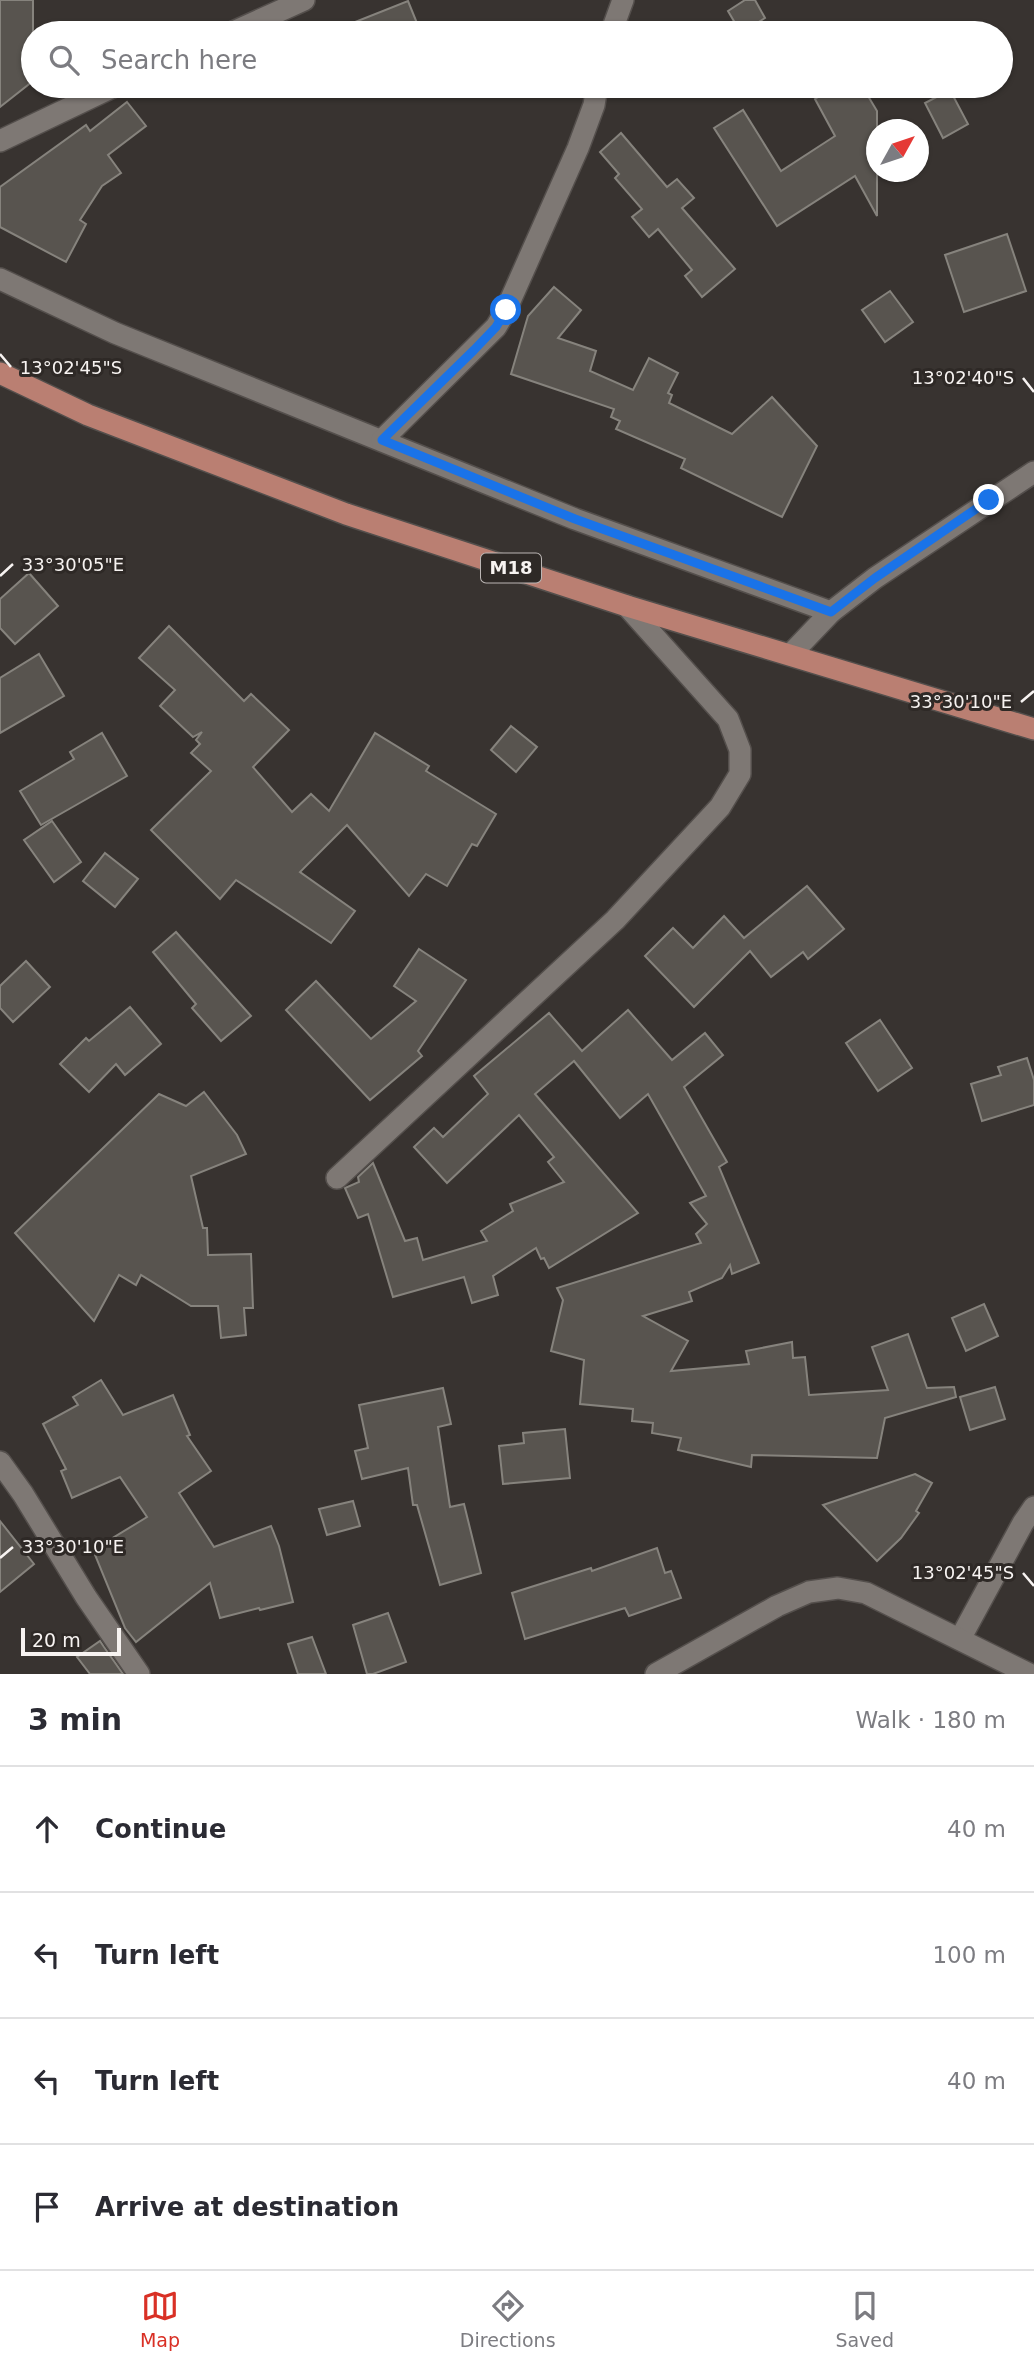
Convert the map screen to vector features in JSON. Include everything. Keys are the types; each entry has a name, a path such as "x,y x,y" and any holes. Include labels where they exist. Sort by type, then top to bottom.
{"main road":[{"name":"M18","path":"0,373 88,415 346,514 627,606 1034,729"}],"street":[{"path":"258,21 304,0"},
{"path":"615,21 623,0"},
{"path":"0,141 90,98"},
{"path":"382,440 496,327 578,148 595,98"},
{"path":"0,279 115,333 575,519 831,612"},
{"path":"791,654 831,612 887,570 1034,472"},
{"path":"337,1178 615,920 719,807 740,774 740,750 728,719 627,606"},
{"path":"0,1462 23,1494 86,1597 139,1674"},
{"path":"960,1639 1034,1507"},
{"path":"656,1674 777,1606 809,1592 838,1588 866,1593 1029,1674"}],"building":[{"path":"0,0 33,0 33,21 21,21 21,90 0,107"},
{"path":"745,0 755,0 765,18 760,21 734,21 728,11"},
{"path":"408,1 416,21 358,21"},
{"path":"869,98 877,111 877,119 866,119 866,182 877,182 877,216 855,176 777,226 714,128 743,110 781,171 835,136 815,99"},
{"path":"935,98 954,98 968,124 943,138 925,103"},
{"path":"127,102 146,126 108,155 121,173 102,186 80,220 86,224 66,262 0,227 0,187 86,125 90,131"},
{"path":"621,133 667,187 677,179 694,198 682,208 735,269 702,297 685,276 692,270 658,229 649,237 632,217 642,209 615,178 619,174 600,152"},
{"path":"1007,234 1026,291 964,312 945,255"},
{"path":"554,287 581,310 558,338 596,351 590,371 633,390 649,358 678,373 668,393 672,395 669,403 732,434 772,397 817,446 782,517 681,468 685,459 616,429 620,421 611,417 614,409 511,374 528,316"},
{"path":"890,291 913,322 885,342 862,310"},
{"path":"29,573 58,606 15,644 0,628 0,599"},
{"path":"169,626 244,701 251,694 289,730 253,767 292,812 311,794 329,811 375,733 429,766 426,771 496,814 477,846 472,844 447,886 426,874 409,896 347,825 300,872 355,911 331,943 236,880 220,899 151,830 211,771 191,753 200,744 196,740 202,732 193,737 160,706 175,690 139,658"},
{"path":"39,654 64,696 0,733 0,678"},
{"path":"511,726 537,747 516,772 491,750"},
{"path":"102,733 127,776 41,825 20,791 74,759 70,752"},
{"path":"52,821 81,862 54,882 24,840"},
{"path":"105,853 138,879 115,907 83,881"},
{"path":"807,886 844,929 808,959 803,952 771,977 750,951 694,1007 645,956 673,928 693,948 724,916 744,938"},
{"path":"176,932 251,1016 221,1041 192,1008 196,1004 153,952"},
{"path":"419,949 466,980 418,1051 422,1056 370,1100 286,1010 316,981 371,1039 416,1001 394,986"},
{"path":"26,961 50,987 13,1022 0,1008 0,986"},
{"path":"130,1007 161,1044 125,1075 116,1064 89,1092 60,1064 86,1038 89,1041"},
{"path":"628,1010 672,1060 705,1033 723,1055 684,1087 727,1162 719,1167 759,1263 732,1274 730,1265 722,1278 689,1292 692,1301 643,1316 688,1341 671,1371 749,1364 746,1351 792,1342 793,1358 805,1357 809,1395 888,1390 872,1347 908,1334 927,1388 954,1387 956,1397 885,1418 877,1458 752,1455 751,1467 678,1450 681,1438 652,1433 653,1423 632,1421 633,1409 580,1404 584,1360 551,1351 563,1300 557,1288 701,1243 696,1234 707,1224 690,1203 706,1196 648,1094 620,1118 574,1061 535,1094 638,1213 549,1268 536,1248 493,1276 498,1295 472,1303 464,1277 393,1297 368,1214 358,1218 345,1188 359,1182 358,1177 373,1163 405,1241 417,1238 423,1260 487,1241 481,1231 513,1211 510,1204 564,1182 548,1162 554,1157 519,1115 447,1183 414,1147 434,1128 443,1137 488,1094 474,1076 549,1013 582,1051"},
{"path":"880,1020 912,1068 878,1091 846,1043"},
{"path":"1027,1058 1034,1080 1034,1105 982,1121 971,1084 1001,1075 998,1067"},
{"path":"204,1092 237,1135 246,1154 191,1176 203,1228 207,1228 208,1255 251,1254 253,1308 244,1308 246,1335 221,1338 218,1306 191,1306 141,1275 136,1285 119,1275 94,1321 15,1233 159,1094 186,1106"},
{"path":"984,1304 998,1336 966,1351 952,1318"},
{"path":"101,1380 123,1415 173,1395 190,1435 187,1436 211,1471 179,1493 214,1547 271,1526 279,1546 293,1602 220,1618 210,1583 136,1642 125,1628 93,1550 147,1517 120,1477 72,1498 61,1471 66,1469 43,1424 78,1405 73,1397"},
{"path":"995,1387 1005,1419 970,1430 960,1397"},
{"path":"443,1388 451,1424 438,1427 450,1507 464,1504 481,1573 440,1585 417,1505 413,1505 408,1468 362,1479 355,1451 368,1448 359,1405"},
{"path":"565,1429 570,1478 503,1484 499,1446 524,1443 523,1433"},
{"path":"915,1474 932,1483 916,1511 919,1513 901,1538 877,1561 823,1505"},
{"path":"353,1501 360,1526 327,1535 319,1509"},
{"path":"0,1521 34,1564 0,1592"},
{"path":"657,1548 665,1573 671,1571 681,1598 629,1616 625,1608 525,1639 512,1593 591,1568 592,1571"},
{"path":"388,1613 406,1662 367,1674 353,1625"},
{"path":"312,1637 326,1674 298,1674 288,1644"},
{"path":"100,1641 123,1674 90,1674 77,1657"}],"route":[{"path":"506,310 496,327 382,440 575,519 831,612 875,578 989,500"}]}
